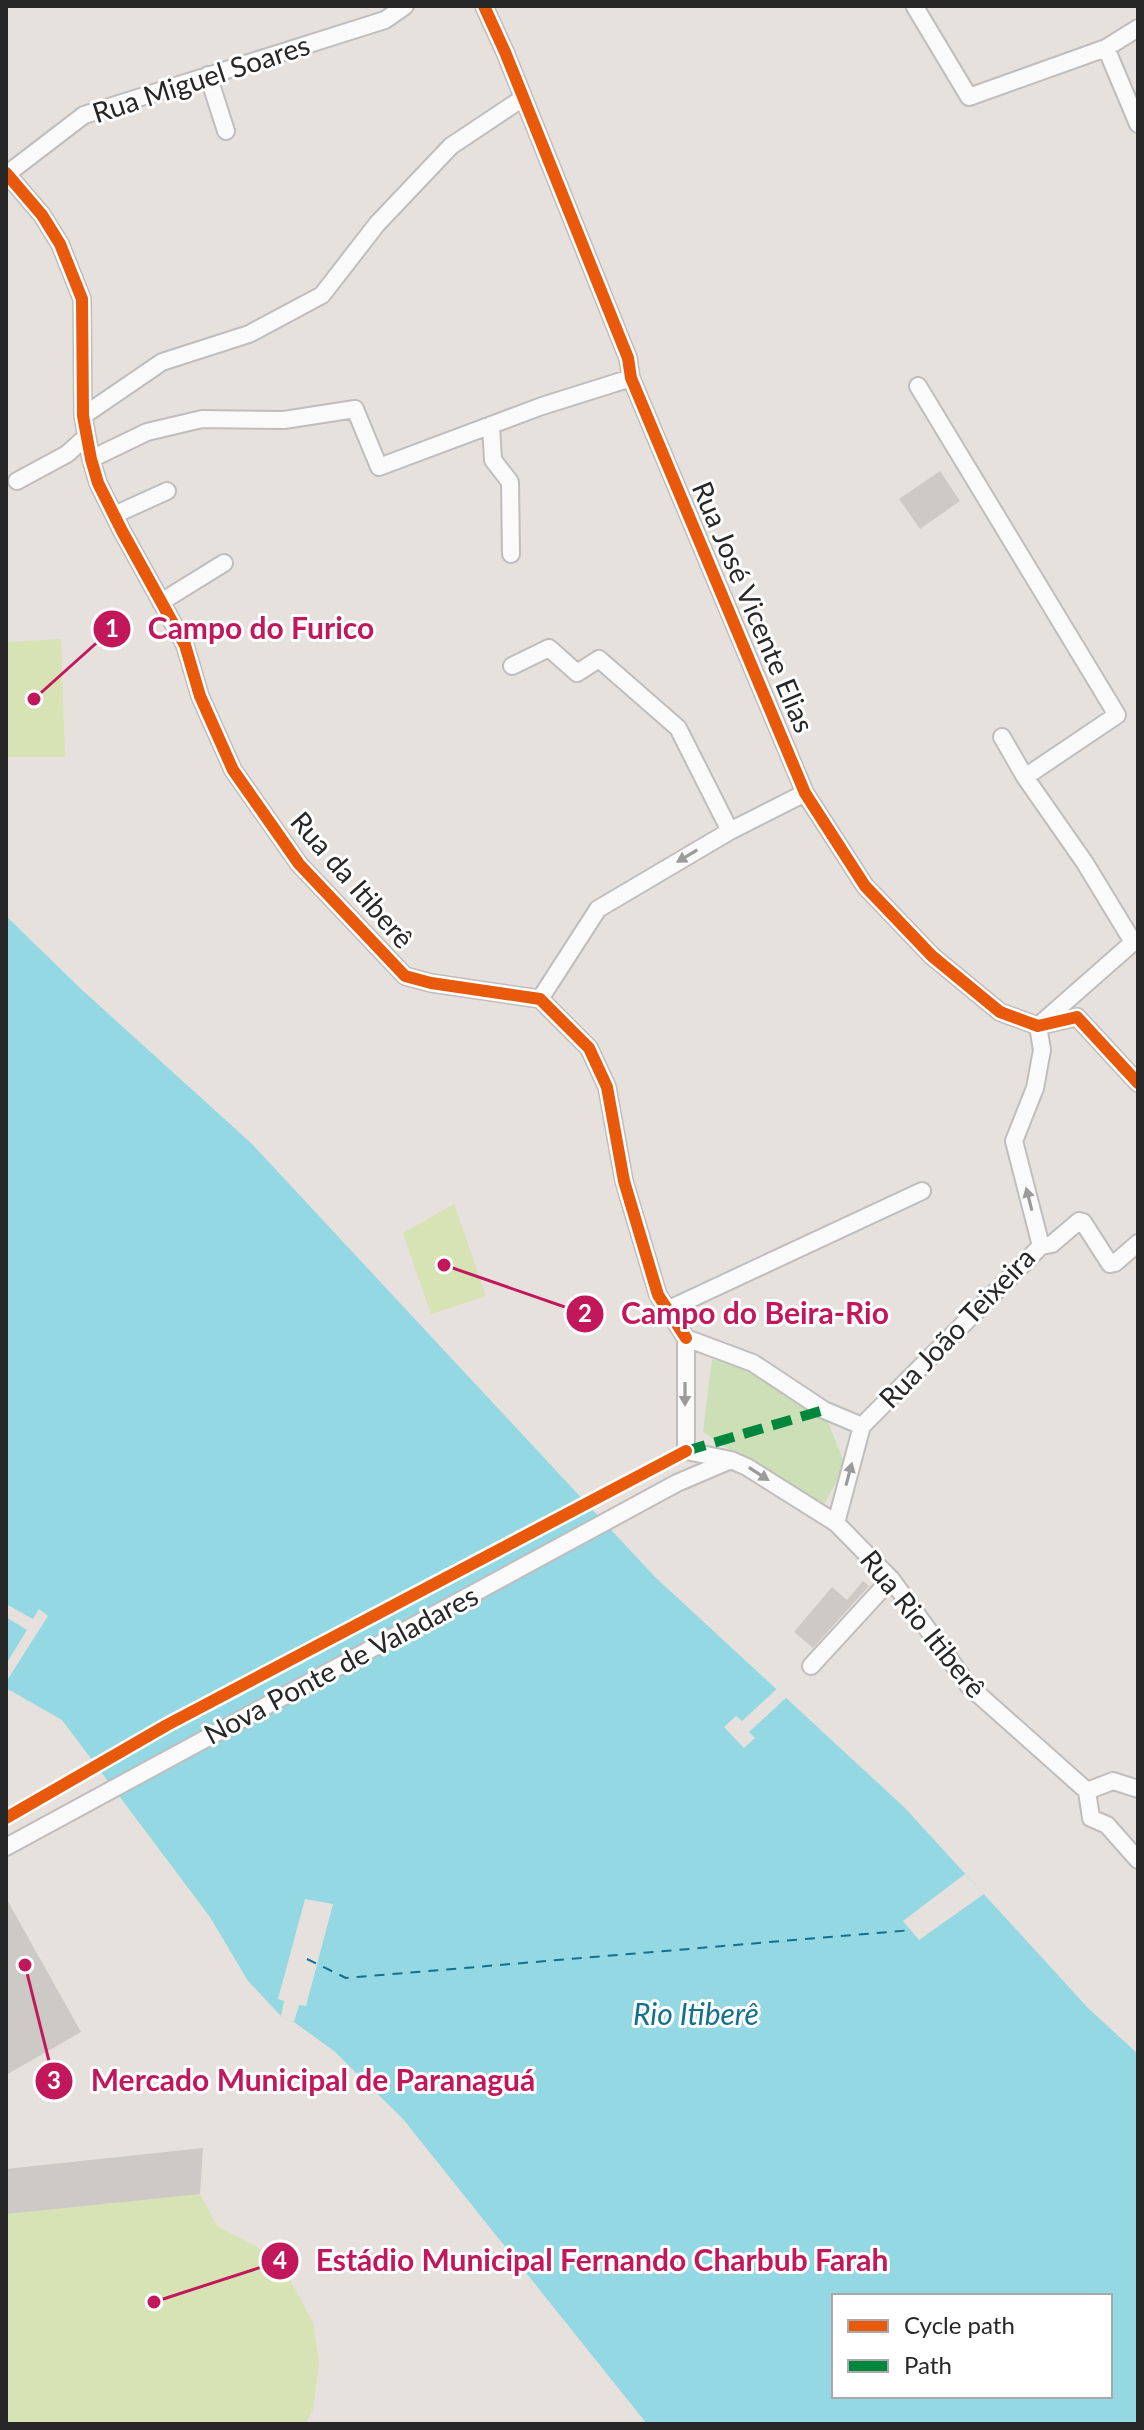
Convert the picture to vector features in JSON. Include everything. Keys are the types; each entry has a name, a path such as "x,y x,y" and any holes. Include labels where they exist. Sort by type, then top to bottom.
{"street":[{"name":"Rua Miguel Soares","path":"7,174 84,115 385,20 405,6"},
{"name":"Rua José Vicente Elias","path":"484,6 628,358 631,378 805,793 865,886 932,956 1000,1012 1038,1026"},
{"path":"915,7 969,97 1106,48 1138,28"},
{"path":"1106,48 1138,124"},
{"path":"208,75 226,131"},
{"path":"83,416 162,362 249,334 322,295 377,224 451,146 523,98"},
{"name":"Rua da Itiberê","path":"7,174 42,215 60,244 82,299 83,416 98,483 185,645 200,696 233,770 299,864 405,976 431,983 540,999"},
{"path":"91,459 147,432 202,419 284,420 355,409 379,467 542,406 631,378"},
{"path":"918,386 1117,715 1025,777"},
{"path":"491,425 493,460 510,482 511,554"},
{"path":"17,481 67,454 86,437"},
{"path":"114,515 167,491"},
{"path":"161,602 224,563"},
{"path":"512,666 549,648 577,673 599,659 678,728 730,831"},
{"path":"1002,737 1025,777 1135,940 1038,1026"},
{"path":"805,793 730,831 598,909 540,999 589,1048 607,1087 624,1181 658,1295 686,1338 753,1363 824,1410 862,1426"},
{"path":"1038,1026 1077,1017 1138,1083"},
{"name":"Rua João Teixeira","path":"836,1523 862,1426 1041,1246 1014,1141 1035,1088 1042,1050 1038,1026"},
{"path":"669,1309 922,1191"},
{"path":"1041,1246 1052,1244 1079,1221 1083,1222 1110,1264 1138,1243"},
{"name":"Rua Rio Itiberê","path":"686,1338 686,1451 731,1460 747,1467 836,1523 891,1579 969,1686 1087,1791 1091,1818 1107,1825 1138,1860"},
{"name":"Nova Ponte de Valadares","path":"6,1847 677,1483 731,1460"},
{"path":"811,1666 891,1579"},
{"path":"1087,1791 1113,1781 1138,1789"}],"green space":[{"path":"61,639 65,757 6,757 6,642"},
{"path":"454,1204 486,1296 431,1314 403,1233"},
{"path":"731,1358 776,1379 828,1422 845,1465 825,1503 791,1490 703,1432 712,1360"},
{"path":"6,2169 200,2194 217,2226 261,2249 291,2281 313,2323 319,2362 313,2410 305,2424 6,2424"}],"water":[{"name":"Rio Itiberê","path":"6,916 81,989 251,1143 655,1577 905,1808 1088,2008 1138,2054 1138,2424 647,2424 403,2119 334,2051 281,2016 248,1981 210,1917 62,1720 6,1688"}],"pier":[{"path":"6,1604 33,1619 39,1609 48,1616 6,1682 6,1664 27,1630 6,1617"},
{"path":"779,1687 789,1695 749,1732 755,1738 744,1748 724,1727 736,1716 742,1721"},
{"path":"965,1874 984,1894 919,1940 903,1921"},
{"path":"305,1899 333,1904 306,2006 299,2005 294,2022 281,2016 284,2001 278,1999"}],"building":[{"path":"940,471 960,501 920,529 899,499"},
{"path":"863,1581 869,1586 813,1648 794,1632 832,1587 847,1600"},
{"path":"6,1898 81,2032 6,2075"},
{"path":"203,2148 200,2194 6,2214 6,2169"}],"ferry route":[{"path":"307,1959 346,1978 912,1930"}],"marked path":[{"path":"686,1451 824,1410"}],"cycle path":[{"path":"484,6 628,358 631,378 805,793 865,886 932,956 1000,1012 1038,1026 1077,1017 1138,1083"},
{"path":"6,173 42,215 60,244 82,299 83,416 98,483 185,645 200,696 233,770 299,864 405,976 431,983 540,999 589,1048 607,1087 624,1181 658,1295 686,1338"},
{"path":"6,1818 167,1725 686,1451"}],"place":[{"name":"Campo do Furico","path":"34,699"},
{"name":"Campo do Beira-Rio","path":"444,1265"},
{"name":"Mercado Municipal de Paranaguá","path":"25,1965"},
{"name":"Estádio Municipal Fernando Charbub Farah","path":"154,2302"}]}
